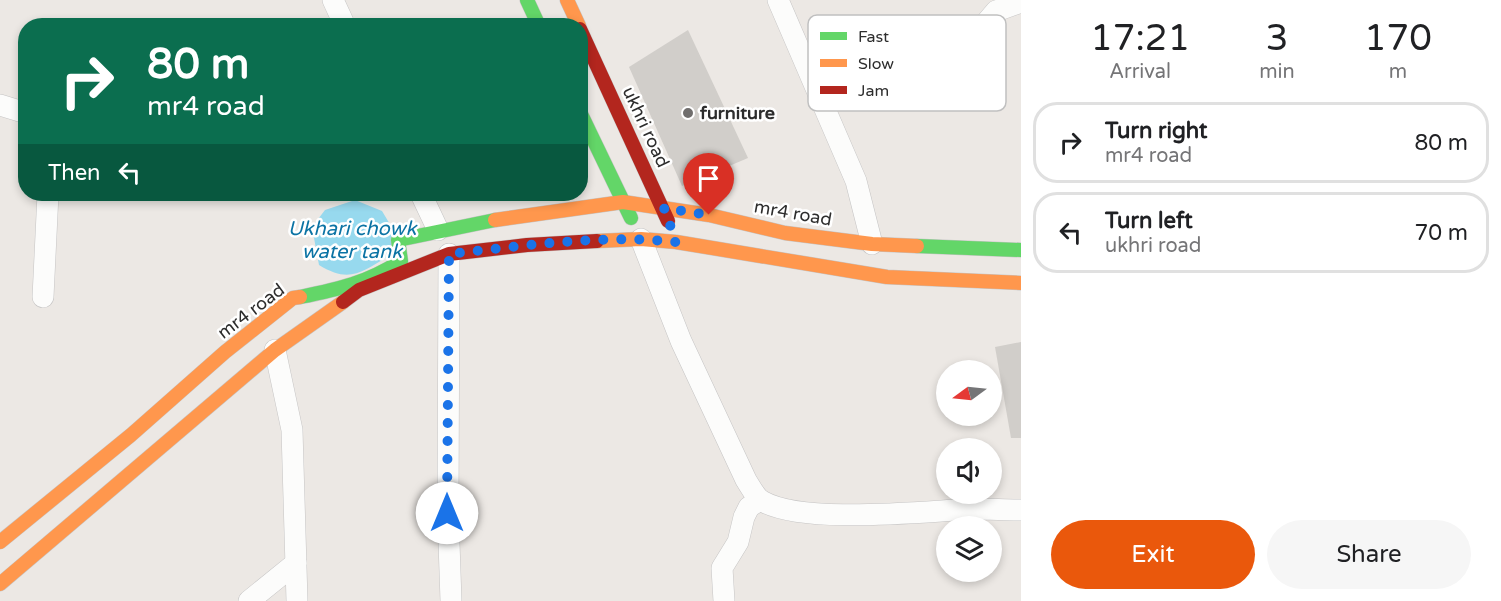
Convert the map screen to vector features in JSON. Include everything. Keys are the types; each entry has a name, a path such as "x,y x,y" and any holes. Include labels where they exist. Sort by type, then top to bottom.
{"street":[{"path":"333,0 341,18"},
{"path":"527,0 535,18"},
{"name":"ukhri road","path":"567,0 576,18"},
{"path":"778,0 808,68"},
{"path":"993,15 996,11 1021,2"},
{"name":"ukhri road","path":"588,44 664,208 676,242"},
{"path":"0,105 18,111"},
{"path":"827,111 856,181 872,244"},
{"path":"588,129 641,238 681,341 746,480 760,500 779,508 817,514 909,513 977,509 1021,510"},
{"path":"43,297 48,201"},
{"path":"425,201 438,230"},
{"name":"mr4 road","path":"0,542 131,435 225,352 293,298 349,288 380,275 401,261 398,240 438,230 531,214 623,202 664,208 785,233 872,244 1021,250"},
{"path":"0,584 275,350 359,290 449,254 527,245 641,238 887,277 1021,283"},
{"path":"449,254 447,513 451,601"},
{"path":"275,350 292,430 297,601"},
{"path":"724,601 722,568 738,542 749,507 760,500"},
{"path":"249,601 296,563"}],"water":[{"name":"Ukhari chowk water tank","path":"357,201 382,211 394,231 389,256 355,274 339,274 319,265 312,227 325,210"}],"building":[{"name":"furniture","path":"688,30 748,158 682,186 629,67"},
{"path":"1021,342 1021,438 1011,438 1002,387 1002,360 997,360 995,347"}],"traffic: fast":[{"path":"527,0 535,18"},
{"path":"588,129 631,218"},
{"path":"300,297 352,284 388,269 401,261 398,240 495,220"},
{"path":"917,246 1021,250"}],"traffic: slow":[{"path":"567,0 575,18"},
{"path":"495,220 623,202 709,215 785,233 872,244 917,246"},
{"path":"597,241 641,239 676,242 887,277 1021,283"},
{"path":"0,542 131,435 225,352 293,298 300,297"},
{"path":"0,584 275,350 343,302"}],"traffic: jam":[{"path":"588,46 668,221"},
{"path":"343,302 359,290 449,254 527,245 597,241"}],"place":[{"name":"furniture","path":"688,113"}],"route":[{"path":"447,513 449,254 527,245 641,238 676,242 664,208 709,215"}]}
